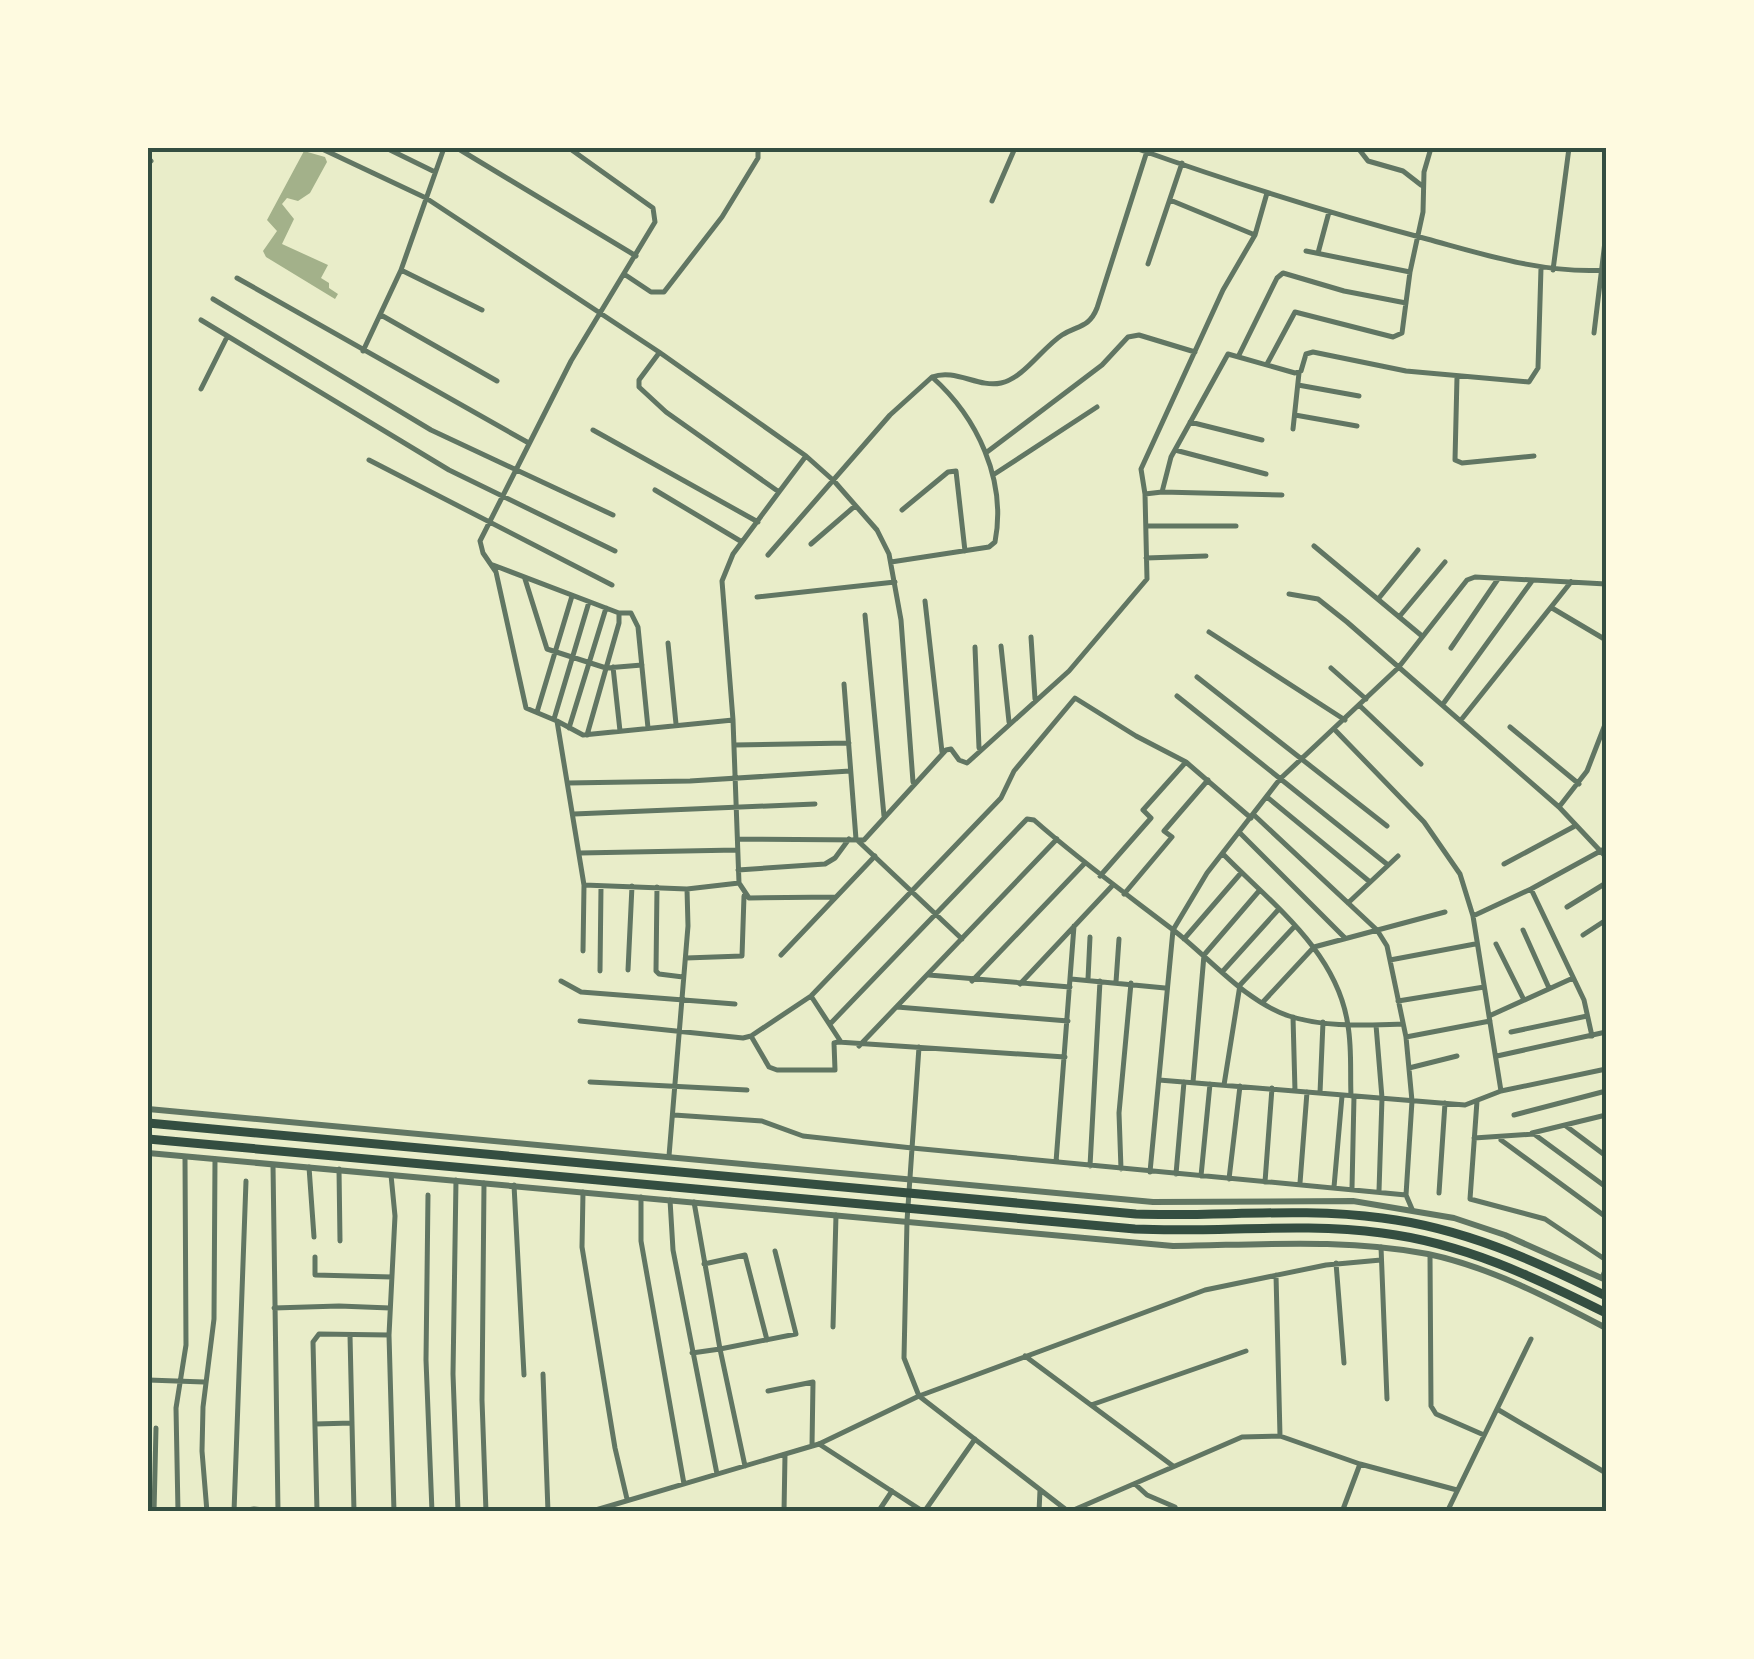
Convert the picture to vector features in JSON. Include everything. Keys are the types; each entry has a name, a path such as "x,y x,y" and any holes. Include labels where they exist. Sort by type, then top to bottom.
{"highway":[{"path":"148,1124 1136,1214 1197,1217 1313,1213 1386,1218 1494,1244 1606,1296"},
{"path":"148,1139 1135,1229 1195,1232 1313,1228 1384,1233 1481,1256 1606,1312"}],"street":[{"path":"320,148 426,198 659,352 806,456 834,481 884,539 891,562 902,633 912,785"},
{"path":"386,148 435,172"},
{"path":"362,351 402,270 444,148"},
{"path":"457,148 636,256"},
{"path":"569,148 654,208 655,222 527,442 488,521 480,548 492,565 526,708 587,735 733,720"},
{"path":"624,274 651,292 664,292 722,217 758,158 758,148"},
{"path":"992,201 1015,148"},
{"path":"1135,148 1267,193 1416,237 1541,268 1605,270"},
{"path":"1358,148 1368,161 1403,171 1423,187"},
{"path":"1267,364 1296,312 1396,336 1403,330 1430,148"},
{"path":"1553,270 1569,148"},
{"path":"768,555 890,416 932,377 946,374 988,383 1004,382 1061,336 1089,323 1148,150"},
{"path":"1148,264 1182,163"},
{"path":"738,839 868,837 942,753 951,749 967,763 1069,672 1147,580 1141,470 1222,290 1255,235 1267,193"},
{"path":"1170,200 1255,235"},
{"path":"1318,253 1329,212"},
{"path":"1594,332 1605,270 1606,234"},
{"path":"1306,250 1410,272"},
{"path":"1293,429 1299,373 1306,354 1313,352 1456,377 1533,380 1538,368 1541,268"},
{"path":"402,270 482,310"},
{"path":"1239,355 1277,278 1283,274 1406,303"},
{"path":"238,278 527,442"},
{"path":"213,299 431,430 612,514"},
{"path":"381,315 497,381"},
{"path":"201,320 408,447 615,551"},
{"path":"986,452 1102,365 1128,337 1140,335 1195,352"},
{"path":"201,388 228,337"},
{"path":"659,352 638,380 639,387 666,412 779,492"},
{"path":"1162,492 1174,450 1224,357 1239,355 1299,373"},
{"path":"891,562 988,547 994,542 993,475 986,452 956,399 932,377"},
{"path":"1456,377 1455,460 1462,463 1534,456"},
{"path":"1298,384 1359,396"},
{"path":"993,475 1097,406"},
{"path":"1295,414 1357,426"},
{"path":"1190,422 1262,440"},
{"path":"593,430 758,522"},
{"path":"1174,450 1266,474"},
{"path":"806,456 742,542 722,581 738,807 738,870 739,883 755,899 836,897"},
{"path":"369,460 612,585"},
{"path":"902,510 948,472 956,471 965,551"},
{"path":"654,490 742,542"},
{"path":"1145,494 1282,496"},
{"path":"811,544 854,506"},
{"path":"1147,526 1236,526"},
{"path":"1314,546 1422,636"},
{"path":"1378,599 1418,550"},
{"path":"1146,558 1206,556"},
{"path":"1400,617 1445,562"},
{"path":"492,565 630,614 636,620 648,728"},
{"path":"524,577 546,647 609,668 642,665"},
{"path":"1451,648 1498,578"},
{"path":"1150,1172 1174,930 1207,873 1280,779 1398,668 1467,580 1606,584"},
{"path":"1443,704 1533,580"},
{"path":"757,597 895,582"},
{"path":"1461,720 1571,582"},
{"path":"1289,594 1318,600 1559,807 1604,849 1606,857"},
{"path":"537,712 572,596"},
{"path":"925,601 942,753"},
{"path":"583,950 584,885 556,720 590,602"},
{"path":"569,728 606,608"},
{"path":"1552,608 1606,640"},
{"path":"587,735 609,668 619,613"},
{"path":"865,615 884,816"},
{"path":"1209,632 1345,720"},
{"path":"1031,638 1035,701"},
{"path":"668,643 676,725"},
{"path":"975,646 979,751"},
{"path":"1001,646 1009,724"},
{"path":"609,668 620,731"},
{"path":"1330,668 1366,699"},
{"path":"1197,677 1387,826"},
{"path":"738,870 825,864 852,839 844,684"},
{"path":"1176,696 1388,866"},
{"path":"580,1021 751,1036 811,996 1001,798 1014,771 1075,698 1186,762 1377,930 1387,946 1406,1037 1412,1101 1406,1196 1412,1209"},
{"path":"1359,706 1421,764"},
{"path":"1559,807 1579,784 1606,722"},
{"path":"1510,727 1579,784"},
{"path":"1334,730 1436,836 1460,874 1472,916 1502,1091"},
{"path":"734,745 849,743"},
{"path":"1100,876 1152,818 1143,810 1186,762"},
{"path":"568,783 690,781 851,771"},
{"path":"1124,894 1172,837 1164,831 1208,780"},
{"path":"1267,797 1370,882"},
{"path":"574,814 815,804"},
{"path":"831,1023 1027,818 1262,1003 1293,1017 1348,1026 1403,1024"},
{"path":"1504,864 1575,826"},
{"path":"1240,833 1345,938"},
{"path":"852,839 962,938"},
{"path":"859,1046 1057,840"},
{"path":"1472,916 1604,849"},
{"path":"579,853 737,850"},
{"path":"1223,854 1314,947 1332,973 1348,1026 1353,1096 1352,1189"},
{"path":"781,955 875,856"},
{"path":"1348,903 1398,856"},
{"path":"972,981 1084,864"},
{"path":"1184,939 1241,872"},
{"path":"584,885 687,889 739,883"},
{"path":"1568,908 1606,884"},
{"path":"628,970 632,886"},
{"path":"1020,984 1112,886"},
{"path":"600,887 600,971"},
{"path":"657,888 658,973 684,977"},
{"path":"669,1156 686,958 687,889"},
{"path":"1531,889 1573,978 1592,1036"},
{"path":"1193,1082 1204,955 1260,891"},
{"path":"686,958 742,956 745,893"},
{"path":"1223,971 1278,910"},
{"path":"1262,1003 1314,947 1445,912"},
{"path":"1583,935 1606,920"},
{"path":"1056,1162 1074,926"},
{"path":"1224,1085 1240,985 1294,926"},
{"path":"1523,930 1549,988"},
{"path":"1088,980 1090,937"},
{"path":"1116,982 1119,939"},
{"path":"1390,960 1476,944"},
{"path":"1496,944 1524,1000"},
{"path":"927,975 1020,984 1088,980 1166,988"},
{"path":"1406,1037 1490,1019 1573,978"},
{"path":"561,981 581,992 735,1004"},
{"path":"1090,1166 1100,981"},
{"path":"1121,1169 1119,1113 1131,983"},
{"path":"1398,1001 1484,987"},
{"path":"811,996 841,1042"},
{"path":"897,1007 1068,1022"},
{"path":"1510,1032 1588,1016"},
{"path":"1293,1017 1295,1090"},
{"path":"1320,1093 1323,1022"},
{"path":"1376,1025 1382,1098 1380,1192"},
{"path":"1496,1057 1606,1032"},
{"path":"751,1036 769,1068 777,1070 835,1070 834,1043 841,1042 1065,1057"},
{"path":"919,1047 904,1358 919,1396 1069,1512 1242,1436 1280,1436 1360,1464 1457,1490"},
{"path":"1409,1068 1457,1056"},
{"path":"1159,1080 1465,1105 1502,1091 1606,1069"},
{"path":"590,1082 747,1090"},
{"path":"1176,1175 1184,1082"},
{"path":"1201,1177 1210,1084"},
{"path":"1229,1179 1240,1086"},
{"path":"1264,1182 1272,1088"},
{"path":"1514,1115 1606,1091"},
{"path":"1300,1183 1307,1092"},
{"path":"1334,1187 1342,1096"},
{"path":"148,1109 1154,1202 1353,1200 1412,1209 1505,1235 1604,1279 1606,1264 1545,1219 1470,1199 1477,1102"},
{"path":"1440,1193 1446,1104"},
{"path":"674,1115 762,1121 803,1136 1406,1196"},
{"path":"1474,1138 1530,1134 1606,1116"},
{"path":"1566,1126 1606,1156"},
{"path":"1530,1134 1606,1187"},
{"path":"1498,1138 1606,1217"},
{"path":"148,1154 215,1167 273,1164 309,1175 339,1170 392,1178 484,1182 1173,1246 1326,1243 1381,1247 1430,1255 1534,1291 1606,1328"},
{"path":"178,1512 176,1408 186,1345 185,1160"},
{"path":"246,1180 234,1511 280,1511 273,1164"},
{"path":"207,1512 202,1451 214,1318 215,1167"},
{"path":"339,1170 340,1241"},
{"path":"309,1175 314,1237"},
{"path":"392,1178 395,1216 389,1335 394,1512"},
{"path":"456,1180 452,1374 458,1512"},
{"path":"484,1182 482,1400 486,1512"},
{"path":"514,1185 524,1375"},
{"path":"584,1192 582,1247 615,1448 628,1500"},
{"path":"428,1195 426,1360 432,1512"},
{"path":"641,1197 642,1241 684,1484"},
{"path":"670,1200 674,1250 717,1474"},
{"path":"694,1202 745,1466"},
{"path":"834,1327 836,1214"},
{"path":"1381,1247 1388,1398"},
{"path":"692,1354 796,1334 775,1251"},
{"path":"704,1264 745,1254 767,1340"},
{"path":"1430,1255 1430,1406 1436,1414 1484,1435"},
{"path":"315,1257 315,1275 392,1277"},
{"path":"589,1512 816,1445 919,1396 1205,1290 1336,1264 1381,1260"},
{"path":"1336,1264 1344,1363"},
{"path":"1276,1275 1280,1436"},
{"path":"274,1308 390,1308"},
{"path":"317,1512 313,1342 319,1334 389,1335"},
{"path":"350,1334 354,1512"},
{"path":"1450,1510 1531,1339"},
{"path":"1090,1404 1246,1351"},
{"path":"1025,1356 1174,1466"},
{"path":"542,1374 548,1512"},
{"path":"148,1380 206,1382"},
{"path":"768,1391 814,1382 816,1445"},
{"path":"1497,1409 1606,1473"},
{"path":"315,1424 352,1423"},
{"path":"154,1512 156,1428"},
{"path":"816,1445 924,1512 975,1438"},
{"path":"784,1512 786,1454"},
{"path":"1342,1512 1360,1464"},
{"path":"1135,1483 1142,1492 1176,1507 1176,1512"},
{"path":"1039,1512 1040,1489"},
{"path":"878,1512 892,1492"}],"shaded area":[{"path":"304,151 325,157 327,162 310,193 298,201 287,198 282,204 294,219 282,244 328,265 321,278 338,294 335,299 266,257 263,251 277,231 267,220"}]}
